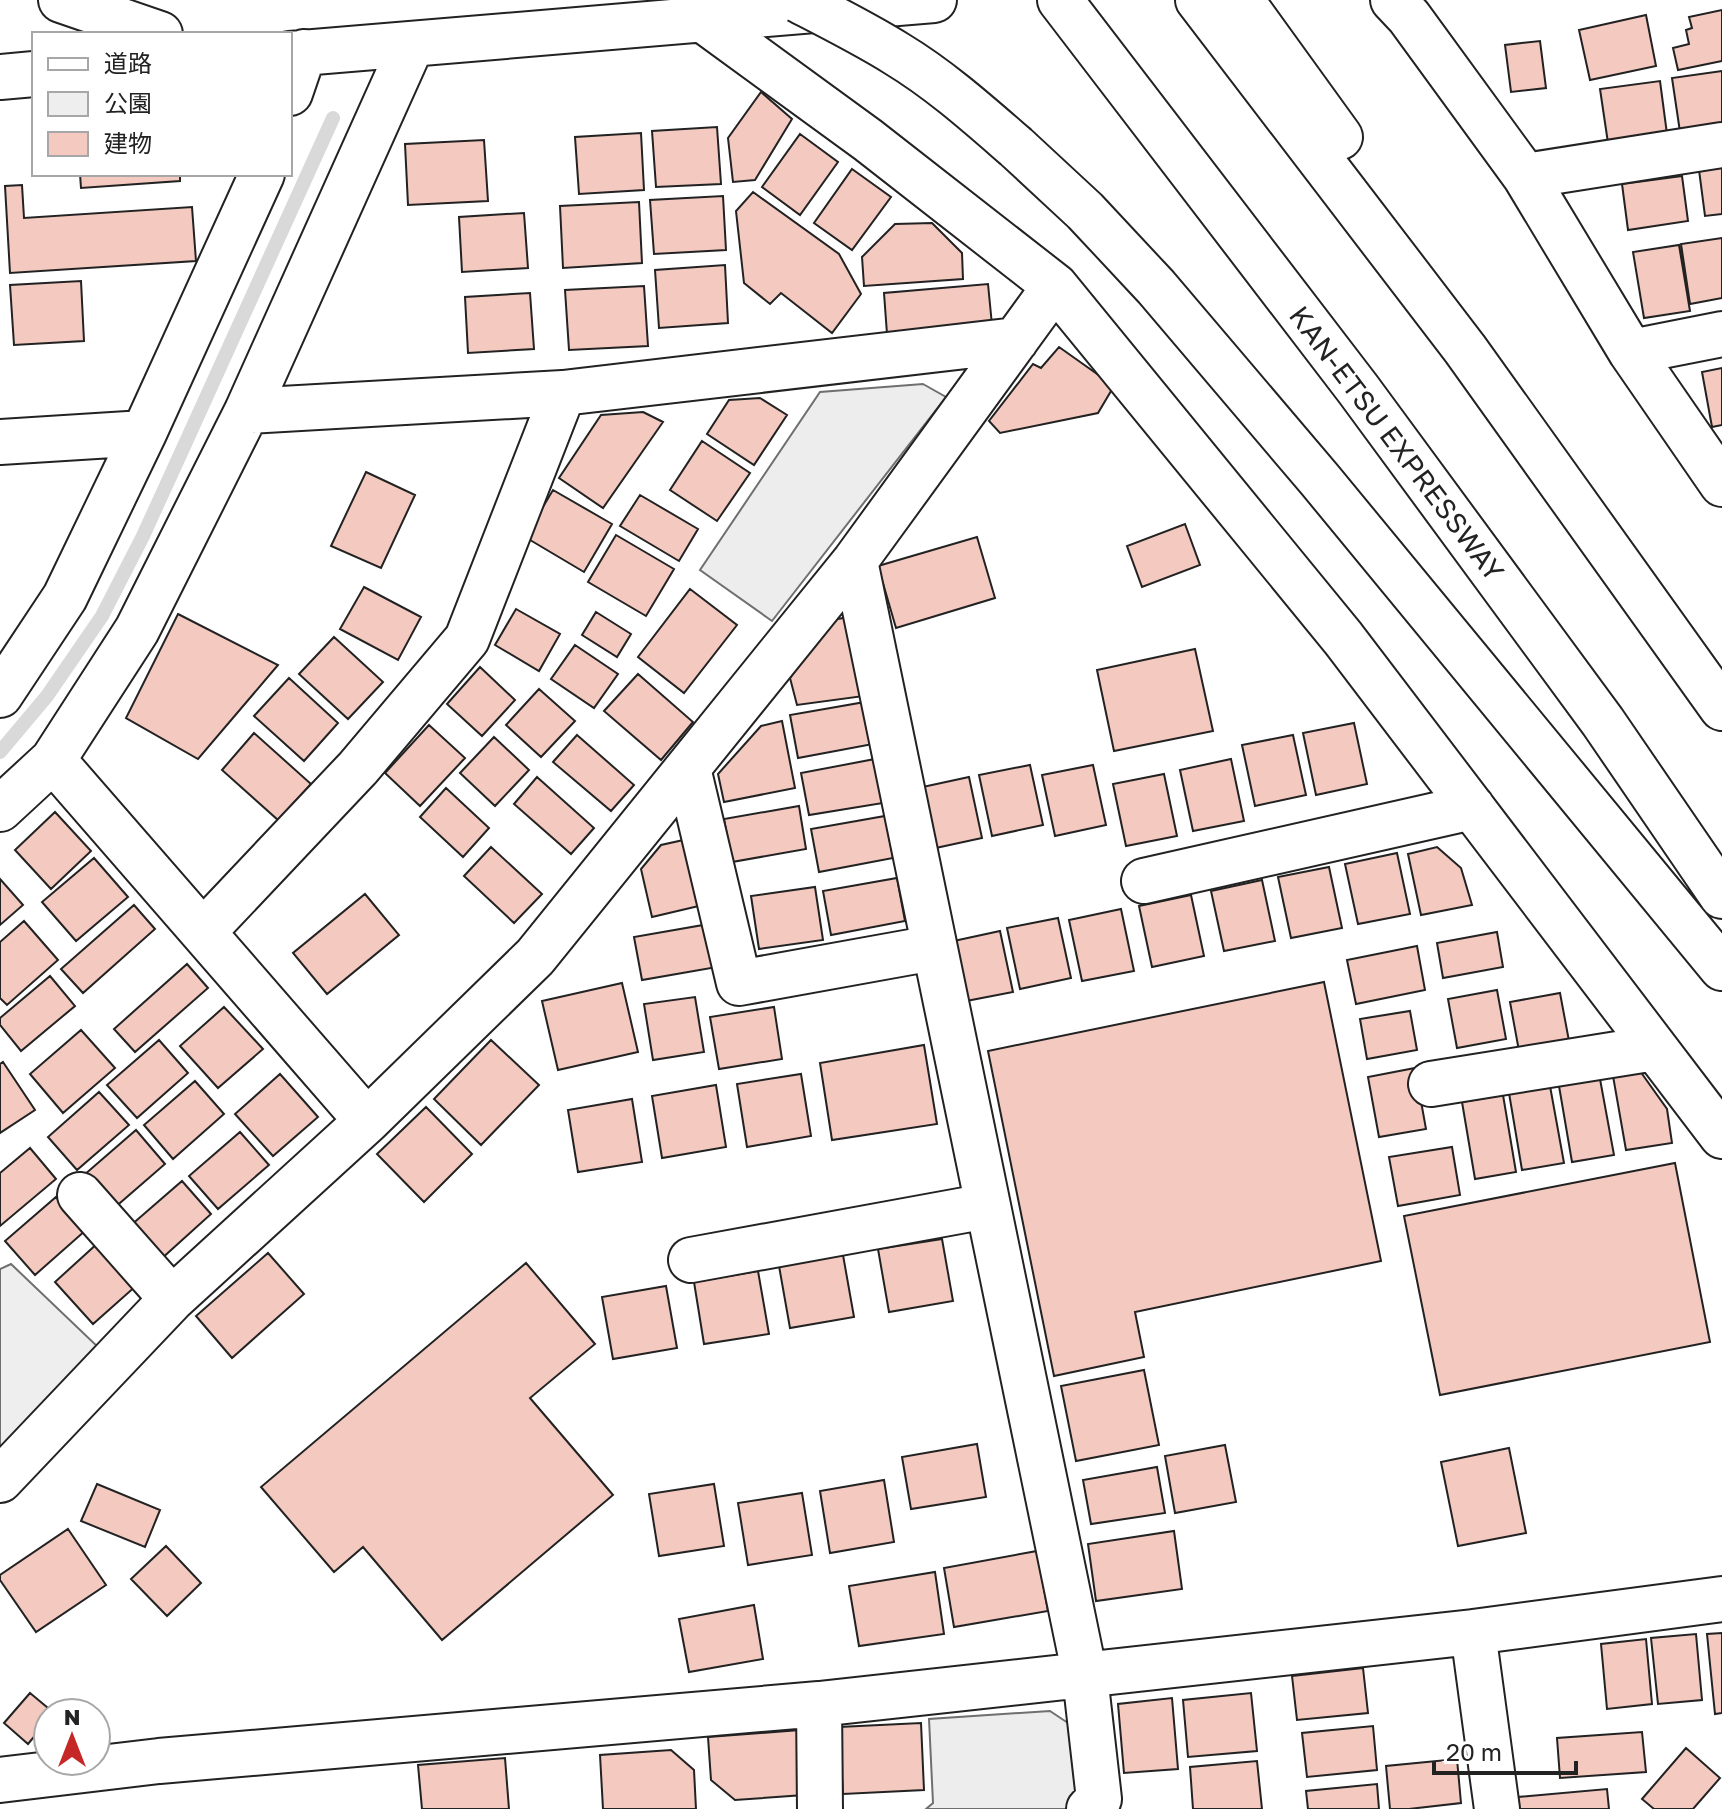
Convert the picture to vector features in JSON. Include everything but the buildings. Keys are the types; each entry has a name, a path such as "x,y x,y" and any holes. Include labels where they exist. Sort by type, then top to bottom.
{"main road":[{"path":"61,0 154,32"},
{"path":"798,0 899,55 960,100 1085,211 1166,299 1320,480 1722,968"},
{"path":"292,82 297,53 934,0"},
{"path":"1393,0 1409,17 1525,176 1631,352 1722,484"},
{"path":"1218,7 1266,34 1487,343 1692,664"},
{"path":"1218,7 1722,708"},
{"name":"KAN-ETSU EXPRESSWAY","path":"1072,15 1358,389 1603,722 1722,896"},
{"path":"702,19 868,140 1055,286 1343,638 1722,1136"},
{"path":"0,809 53,760 137,630 247,411 412,44"},
{"path":"0,77 32,74"},
{"path":"1525,176 1722,145"},
{"path":"0,695 65,597 261,176"},
{"path":"0,1480 172,1299 367,1121 535,957 855,561 1055,286"},
{"path":"1631,352 1722,334"},
{"path":"247,411 563,393 1016,340"},
{"path":"203,932 358,768 467,639 563,393"},
{"path":"0,442 144,433"},
{"path":"855,561 1085,1676 1100,1806"},
{"path":"53,760 367,1121"},
{"path":"688,768 739,983 933,948"},
{"path":"1144,881 1472,807"},
{"path":"1431,1084 1655,1048"},
{"path":"80,1195 172,1299"},
{"path":"691,1260 987,1206"},
{"path":"0,1780 159,1761 819,1704 1473,1632 1722,1599"},
{"path":"1473,1632 1497,1809"},
{"path":"819,1704 820,1809"}],"green space":[{"path":"11,1264 99,1348 0,1458 0,1269"}],"shaded area":[{"path":"923,384 946,397 772,621 700,570 820,392"},
{"path":"1050,1711 1074,1727 1082,1799 1072,1809 926,1809 933,1803 929,1719"}],"waterway":[{"path":"0,752 47,696 102,616 143,536 333,118"}]}
